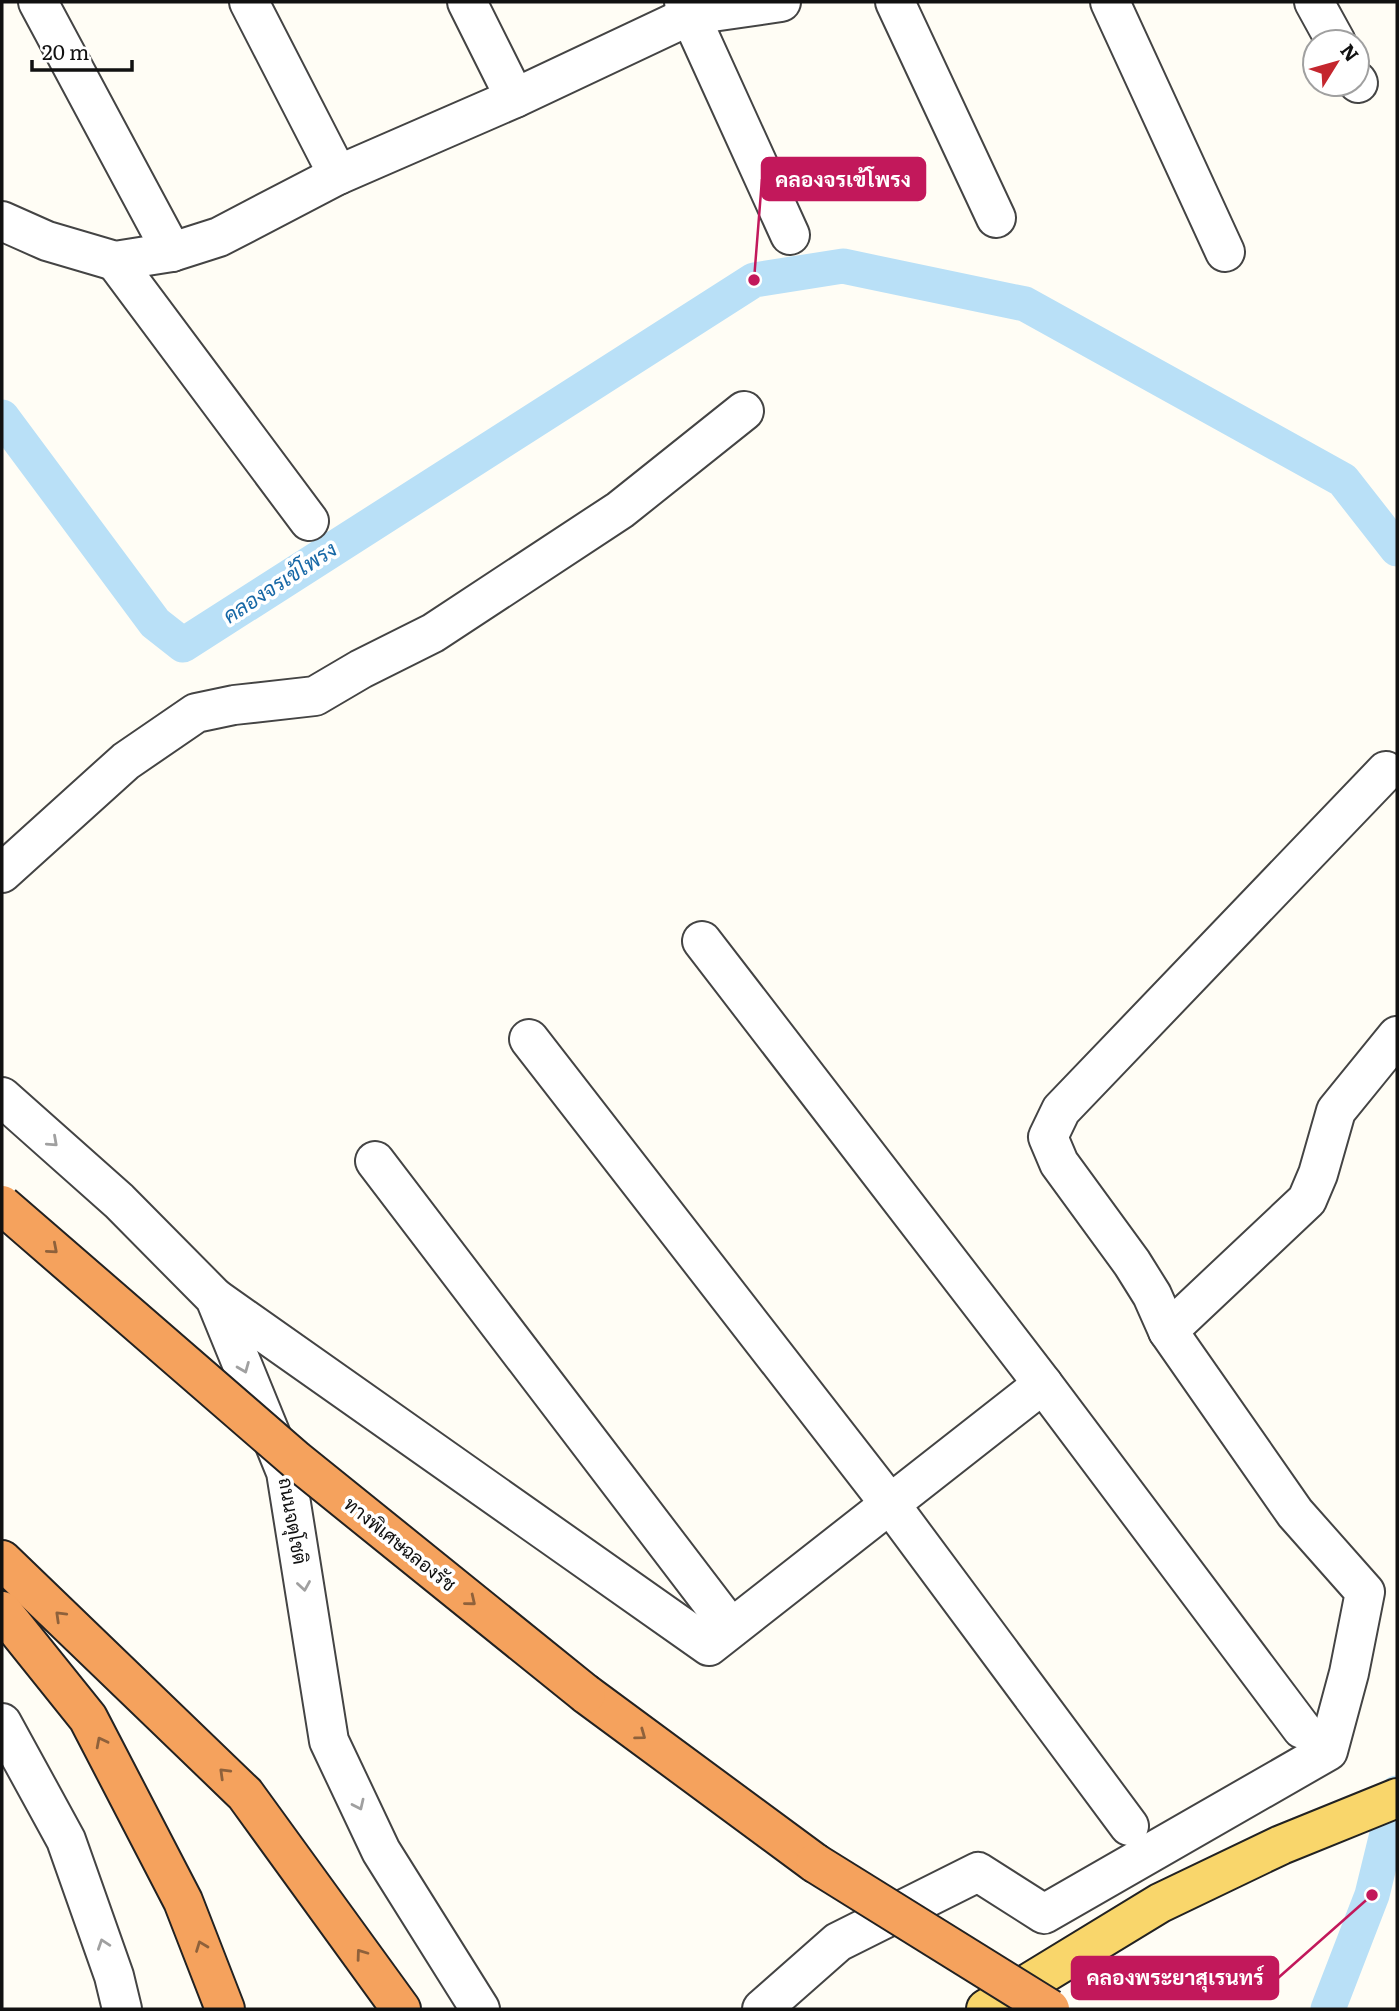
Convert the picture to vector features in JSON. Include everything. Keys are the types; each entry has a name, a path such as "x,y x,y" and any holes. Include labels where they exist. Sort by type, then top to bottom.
{"highway":[{"name":"ทางพิเศษฉลองรัช","path":"2,1205 296,1460 586,1694 815,1863"},
{"path":"2,1560 245,1794 401,2009"},
{"path":"2,1611 88,1718 183,1901 225,2009"},
{"path":"815,1863 1007,2009"},
{"path":"815,1863 1050,2009"}],"main road":[{"path":"986,2009 1160,1903 1281,1845 1397,1798"}],"street":[{"path":"38,2 172,252"},
{"path":"248,2 338,175"},
{"path":"467,2 515,98"},
{"path":"2,221 47,241 115,261 172,252 219,237 338,175 515,98 687,9 781,2"},
{"path":"895,2 996,218"},
{"path":"1110,2 1226,252"},
{"path":"1314,2 1328,28"},
{"path":"687,9 790,235"},
{"path":"115,261 309,521"},
{"path":"2,873 126,761 196,713 234,705 315,696 361,669 433,634 620,510 744,411"},
{"path":"762,2009 838,1942 978,1872 1044,1914 1328,1751 1349,1674 1365,1592 1295,1513 1168,1331 1152,1295 1059,1163 1048,1137 1060,1110 1386,771"},
{"path":"702,941 1043,1384 1302,1729"},
{"path":"1168,1331 1307,1200 1318,1174 1336,1111 1397,1036"},
{"path":"529,1040 890,1504 1129,1826"},
{"name":"ถนนจตุโชติ","path":"2,1097 119,1202 215,1298 285,1472 329,1741 381,1850 480,2009"},
{"path":"375,1161 731,1628"},
{"path":"215,1298 709,1646 1043,1384"},
{"path":"2,1723 66,1840 114,1976 122,2009"}],"waterway":[{"name":"คลองจรเข้โพรง","path":"2,417 155,623 183,645 754,280 843,266 1025,304 1343,480 1397,549"},
{"path":"1328,2009 1372,1895 1397,1793"}],"place":[{"name":"คลองจรเข้โพรง","path":"754,280"},
{"name":"คลองพระยาสุเรนทร์","path":"1372,1895"}]}
